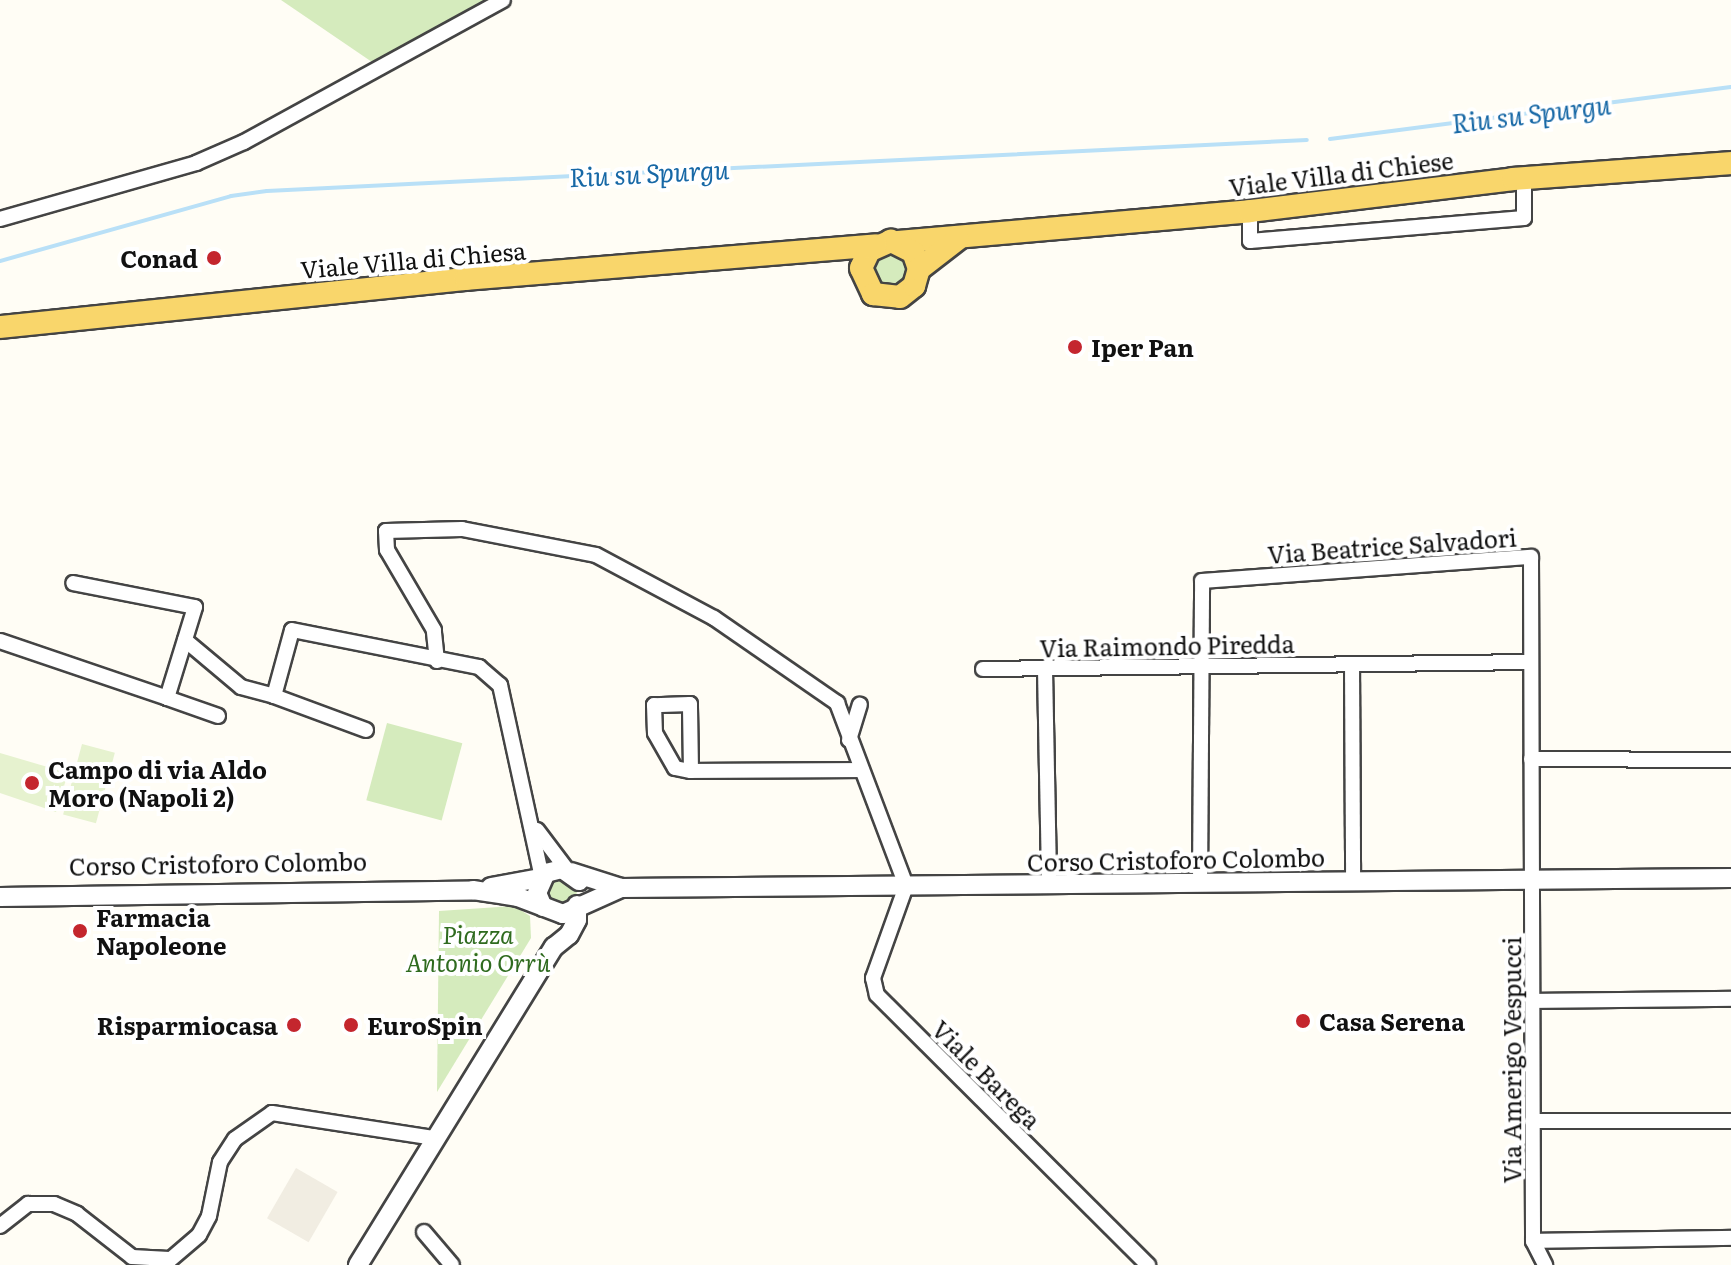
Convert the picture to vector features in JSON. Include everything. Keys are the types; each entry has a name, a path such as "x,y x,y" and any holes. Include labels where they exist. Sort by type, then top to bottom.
{"main road":[{"name":"Viale Villa di Chiese","path":"958,239 1250,211 1524,178 1731,163"},
{"name":"Viale Villa di Chiesa","path":"0,327 466,279 958,239"},
{"path":"832,250 861,268 867,287 891,299 908,293 919,269 958,239"},
{"path":"861,268 887,243 913,252 919,269"}],"street":[{"path":"0,219 196,163 244,142 503,0"},
{"path":"1250,211 1250,241 1524,218 1524,178"},
{"path":"437,661 434,630 387,550 386,531 462,529 596,555 720,623 837,703 859,770 906,886"},
{"name":"Via Beatrice Salvadori","path":"1203,666 1202,581 1531,557 1531,759"},
{"path":"73,583 195,607 167,698"},
{"path":"274,696 292,630 479,667 500,685 535,827 541,878 537,893 555,926 554,947"},
{"path":"185,640 241,687 366,730"},
{"path":"0,641 218,716"},
{"name":"Via Raimondo Piredda","path":"983,669 1530,662"},
{"path":"1352,664 1353,881"},
{"path":"1200,883 1203,666"},
{"path":"1045,669 1049,884"},
{"path":"691,771 690,704 654,705 655,733 664,754 675,768 691,771 859,770"},
{"path":"849,740 860,705"},
{"path":"1531,759 1731,760"},
{"name":"Via Amerigo Vespucci","path":"1531,759 1534,879 1533,1241"},
{"path":"359,1265 433,1138 554,947 577,920 582,889 535,827"},
{"name":"Corso Cristoforo Colombo","path":"473,890 541,878 557,869 621,888 1731,878"},
{"name":"Corso Cristoforo Colombo","path":"0,890 430,884 435,890"},
{"name":"Viale Barega","path":"906,886 873,978 877,995 1148,1265"},
{"name":"Corso Cristoforo Colombo","path":"0,897 421,895 435,890 473,890 518,897 563,914 578,904 621,888"},
{"path":"1533,1001 1731,999"},
{"path":"0,1226 28,1204 54,1204 77,1214 132,1257 166,1262 199,1235 209,1216 220,1162 235,1139 272,1113 433,1138"},
{"path":"1532,1121 1731,1121"},
{"path":"424,1232 452,1265"},
{"path":"1545,1265 1533,1241 1731,1238"}],"green space":[{"path":"281,0 490,0 372,62"},
{"path":"890,253 902,258 907,270 902,282 890,287 878,282 873,270 878,258"},
{"path":"387,723 462,743 442,820 366,800"},
{"name":"Campo di via Aldo Moro (Napoli 2)","path":"82,744 115,753 96,823 63,815"},
{"name":"Campo di via Aldo Moro (Napoli 2)","path":"0,753 68,773 56,812 0,793"},
{"path":"557,874 577,892 574,902 552,908 542,886"},
{"name":"Piazza Antonio Orrù","path":"514,906 530,916 531,938 437,1092 439,911"}],"shaded area":[{"path":"296,1168 338,1192 309,1242 267,1218"}],"waterway":[{"name":"Riu su Spurgu","path":"1330,139 1731,87"},
{"name":"Riu su Spurgu","path":"0,261 231,196 267,191 1307,140"}],"place":[{"name":"Conad","path":"214,258"},
{"name":"Iper Pan","path":"1075,347"},
{"name":"Campo di via Aldo Moro (Napoli 2)","path":"32,783"},
{"name":"Farmacia Napoleone","path":"80,931"},
{"name":"Casa Serena","path":"1303,1021"},
{"name":"Risparmiocasa","path":"294,1025"},
{"name":"EuroSpin","path":"351,1025"}]}
